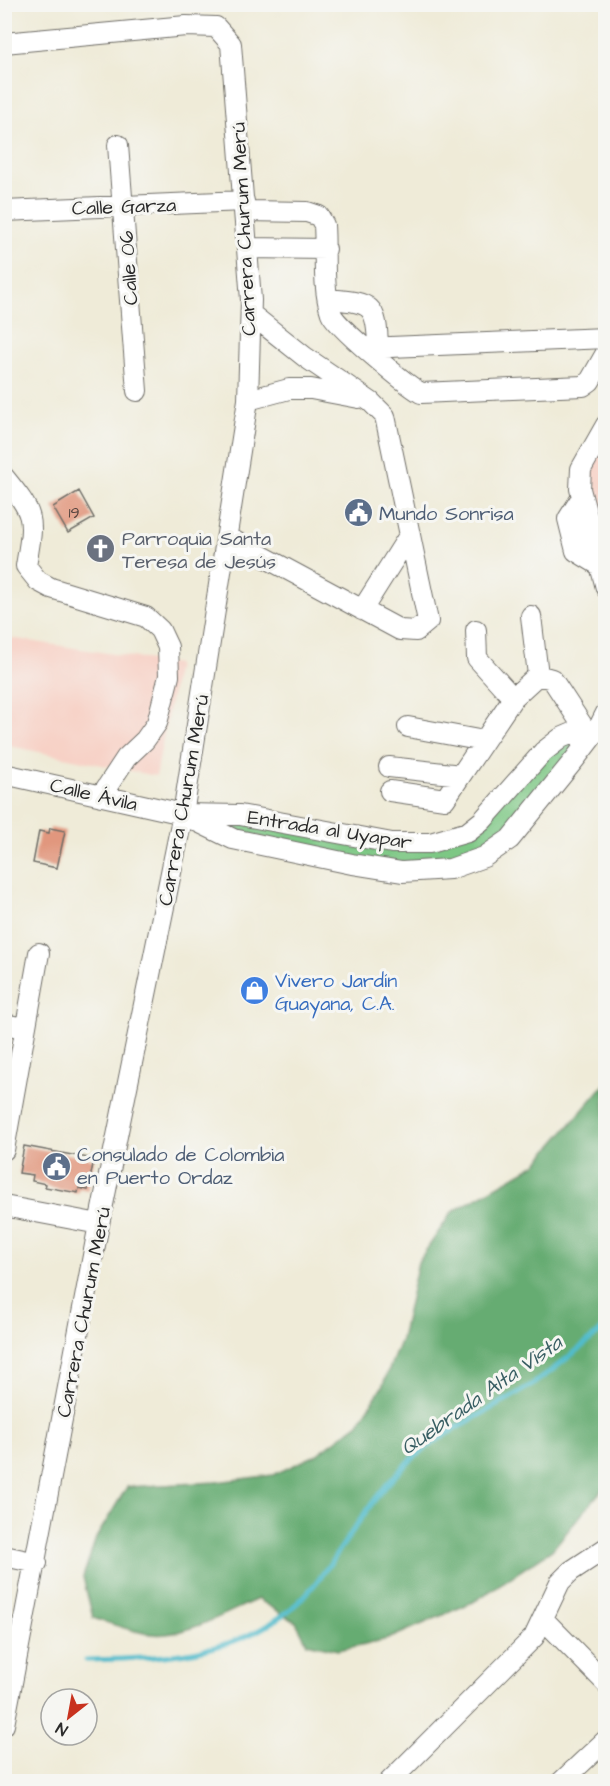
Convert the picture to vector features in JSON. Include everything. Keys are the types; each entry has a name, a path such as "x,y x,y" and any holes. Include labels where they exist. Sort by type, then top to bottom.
{"street":[{"name":"Carrera Churum Merú","path":"4,43 186,26 216,27 231,44 248,248 251,314 248,399 183,814 99,1224 36,1566"},
{"name":"Calle 06","path":"118,146 136,391"},
{"name":"Calle Garza","path":"4,211 124,206 244,206 307,212 319,216 324,225 326,249"},
{"path":"248,248 326,249 328,299 332,316 343,329 372,347 421,393 583,386 590,381 606,353"},
{"path":"328,299 359,302 372,310 377,322 372,347"},
{"path":"227,537 399,630 416,631 428,621 385,416 368,400 305,357 251,314"},
{"path":"372,347 606,338"},
{"path":"300,389 305,357"},
{"path":"248,399 289,389 300,389 368,400"},
{"path":"606,425 581,469 582,497 606,588"},
{"path":"4,477 28,506 33,523 26,566 38,581 51,588 146,617 160,630 168,647 169,676 157,723 145,740 126,758 101,796"},
{"path":"362,610 410,534"},
{"path":"531,616 538,675"},
{"path":"476,630 477,658 513,698"},
{"path":"390,790 443,800 513,698 538,675"},
{"path":"538,675 552,679 568,699 596,724"},
{"name":"Entrada al Uyapar","path":"183,814 233,839 352,864 402,872 450,869 484,857 510,839 596,724"},
{"name":"Entrada al Uyapar","path":"183,814 240,815 392,843 430,843 468,832 496,808 543,752 561,738 596,724"},
{"path":"408,727 484,741"},
{"path":"389,767 461,775"},
{"name":"Calle Ávila","path":"4,774 183,814"},
{"path":"4,1150 39,953"},
{"path":"4,1024 24,1028"},
{"path":"4,1206 99,1224"},
{"path":"388,1782 534,1637 544,1620 552,1595 571,1570 606,1548"},
{"path":"4,1556 36,1566"},
{"path":"4,1647 18,1624 36,1566"},
{"path":"5,1723 36,1566"},
{"path":"544,1620 606,1683"},
{"path":"561,1782 606,1740"}],"shaded area":[{"path":"605,426 605,589 580,489"},
{"path":"4,637 177,664 156,776 5,745"}],"green space":[{"path":"598,729 526,822 468,863 352,864 183,814 392,843 449,839 543,752"},
{"path":"605,1084 605,1486 552,1550 475,1601 388,1639 338,1650 307,1643 296,1622 258,1599 200,1625 166,1634 139,1632 93,1618 83,1577 96,1538 127,1487 216,1482 273,1475 316,1455 359,1423 382,1387 401,1339 418,1262 452,1212 536,1164"}],"building":[{"path":"79,491 94,518 68,533 53,507"},
{"path":"50,828 65,831 57,868 33,863 39,831 49,833"},
{"name":"Consulado de Colombia en Puerto Ordaz","path":"24,1146 94,1159 88,1190 79,1188 78,1193 45,1187 46,1184 32,1181 33,1175 19,1173"}],"waterway":[{"name":"Quebrada Alta Vista","path":"86,1660 180,1654 239,1639 266,1626 291,1609 314,1585 384,1488 411,1460 455,1429 534,1383 606,1327"}],"place":[{"name":"Mundo Sonrisa","path":"358,513"},
{"name":"Parroquia Santa Teresa de Jesús","path":"101,549"},
{"name":"Vivero Jardín Guayana, C.A.","path":"254,991"},
{"name":"Consulado de Colombia en Puerto Ordaz","path":"56,1166"}]}
